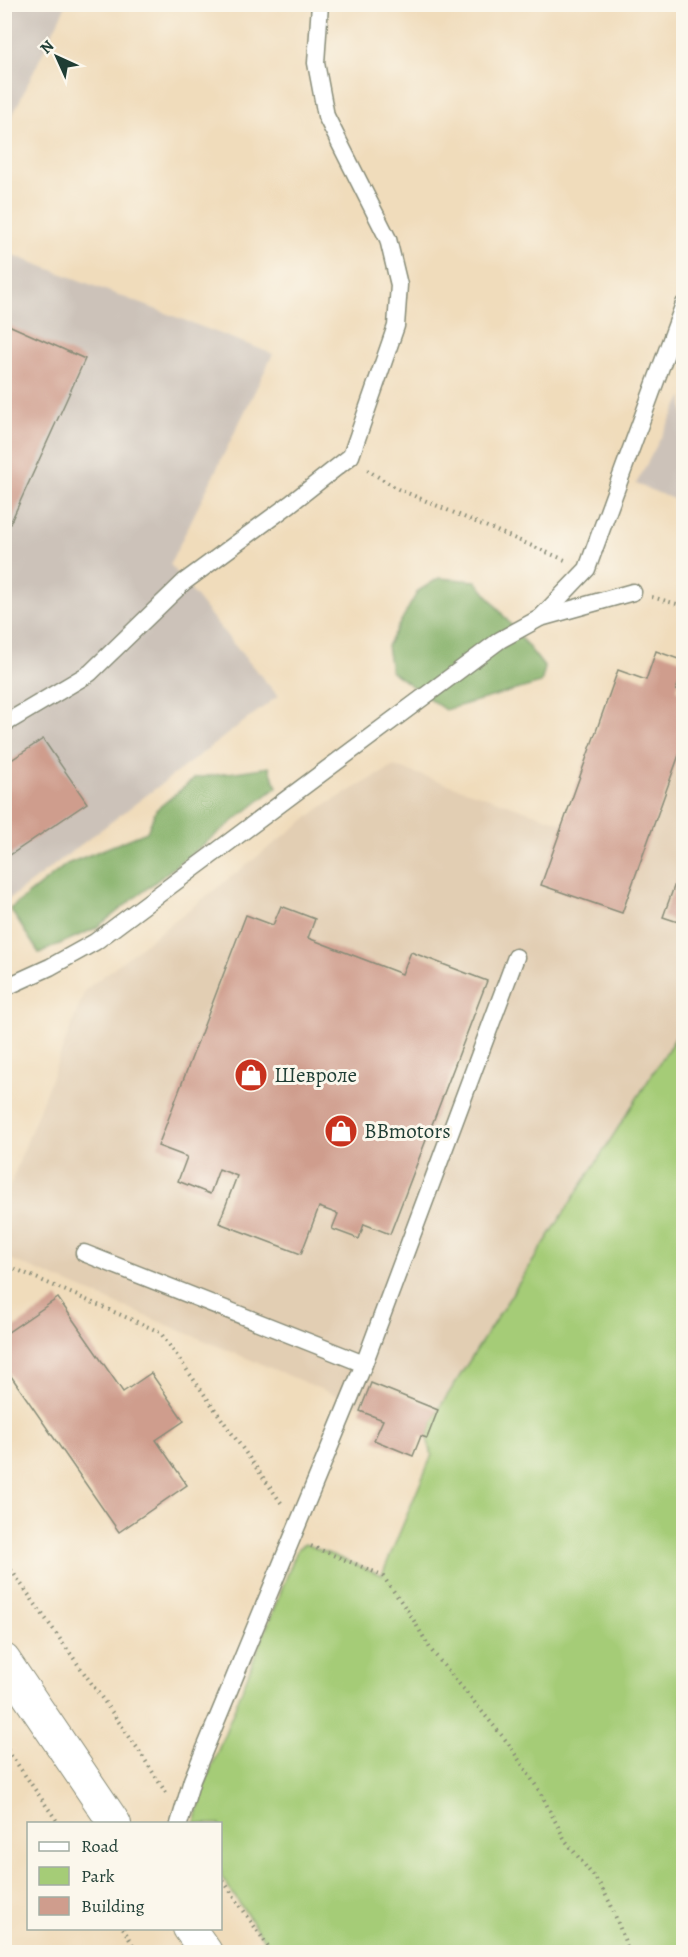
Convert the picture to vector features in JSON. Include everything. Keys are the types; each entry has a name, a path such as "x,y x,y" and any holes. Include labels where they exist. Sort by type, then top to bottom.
{"street":[{"path":"4,1660 114,1822"},
{"path":"190,1930 206,1953"}],"lane":[{"path":"4,724 90,673 184,582 351,456 396,326 399,285 388,239 326,116 316,63 320,4"},
{"path":"540,618 587,569 684,304"},
{"path":"4,988 50,967 95,942 500,640 540,618 633,592"},
{"path":"180,1820 192,1780 364,1364 516,957"},
{"path":"84,1253 364,1364"}],"path":[{"path":"351,456 370,472 399,489 587,569"},
{"path":"633,592 684,606"},
{"path":"4,1264 160,1332 288,1512 305,1544 382,1575 410,1614 430,1650 508,1743 540,1792 565,1840 612,1905 629,1953"},
{"path":"4,1560 138,1749 180,1820"},
{"path":"4,1744 58,1822"},
{"path":"222,1879 272,1953"},
{"path":"124,1930 137,1953"}],"shaded area":[{"path":"4,5 66,5 5,131"},
{"path":"5,252 273,354 170,564 278,696 5,902"},
{"path":"683,396 684,503 636,484"},
{"path":"656,651 683,661 676,690 684,693 683,1026 438,1410 427,1438 360,1411 361,1406 5,1257 4,1201 85,990 320,808 394,766 563,823 618,670 645,680"}],"green space":[{"path":"439,578 476,581 545,668 541,683 445,710 391,671 387,646 418,591"},
{"path":"269,767 277,787 96,928 39,953 10,909 67,864 147,832 156,810 195,778"},
{"path":"683,1026 683,1952 272,1952 222,1877 222,1822 195,1822 204,1786 298,1548 305,1544 382,1575 432,1455 427,1438 438,1410"}],"building":[{"path":"4,323 85,359 4,537"},
{"path":"656,651 684,661 684,669 676,690 684,693 684,741 622,913 541,885 618,670 646,680"},
{"path":"43,739 87,803 4,859 4,765"},
{"path":"684,859 684,924 663,917"},
{"path":"281,906 315,919 308,938 402,974 411,952 487,981 390,1234 364,1224 359,1239 332,1229 338,1214 319,1207 301,1254 219,1223 237,1176 219,1169 210,1194 178,1181 187,1157 158,1146 246,915 273,925"},
{"path":"58,1298 123,1392 151,1373 184,1421 156,1440 187,1485 119,1532 4,1366 4,1335"},
{"path":"371,1383 438,1410 427,1438 421,1436 413,1456 374,1440 383,1420 360,1411"}],"place":[{"name":"Шевроле","path":"251,1075"},
{"name":"BBmotors","path":"341,1131"}]}
